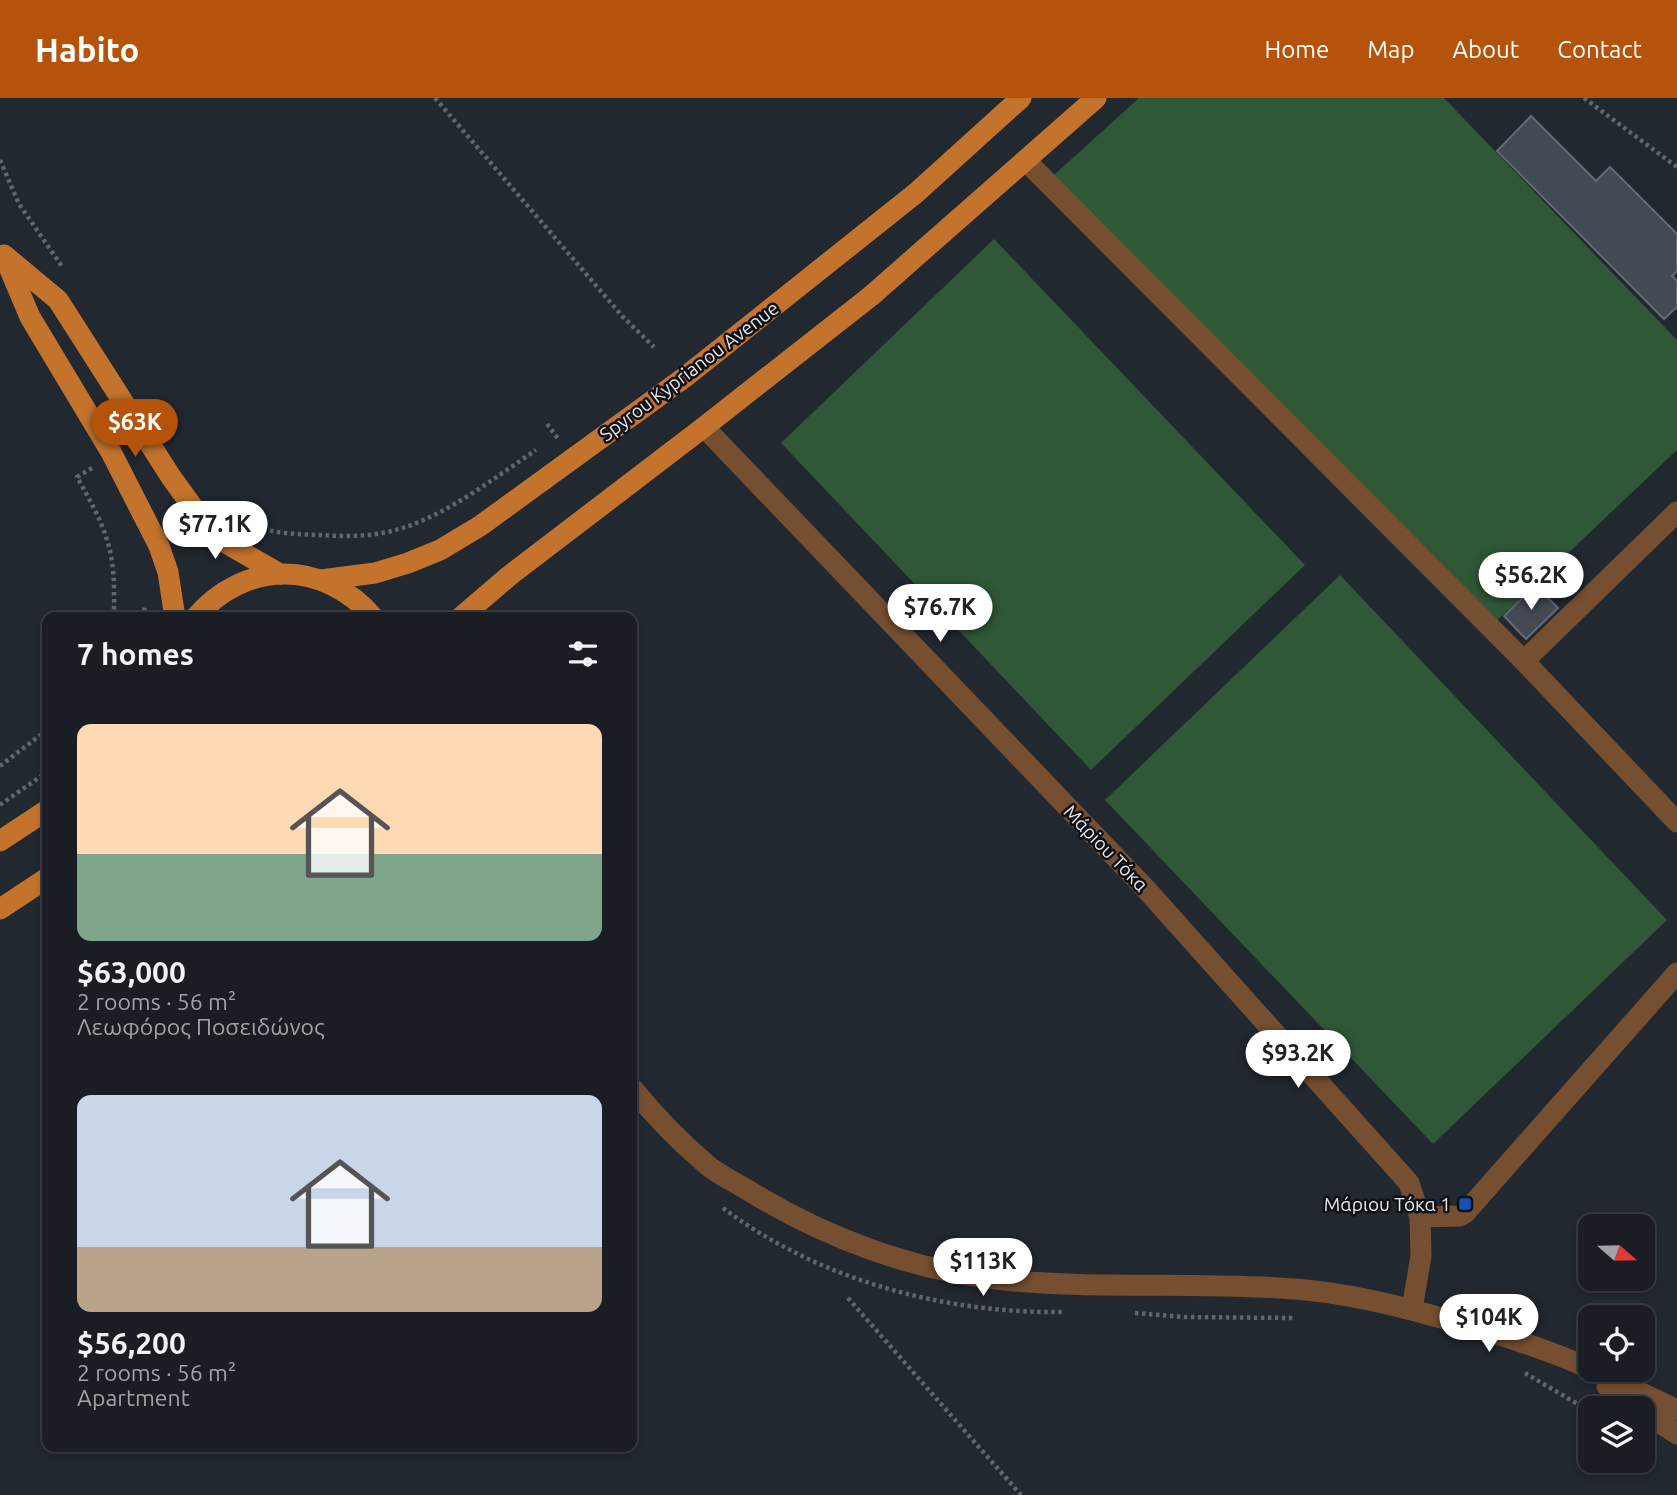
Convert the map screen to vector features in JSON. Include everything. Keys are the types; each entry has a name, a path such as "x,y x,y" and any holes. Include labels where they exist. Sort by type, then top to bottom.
{"main road":[{"name":"Spyrou Kyprianou Avenue","path":"321,580 375,573 408,563 440,550 480,526 706,361 916,193 1021,98"},
{"path":"467,612 530,560 704,428 871,296 1096,98"},
{"path":"2,252 58,300 171,477 205,524 225,542 280,574"},
{"path":"2,252 30,317 111,452 148,524 168,572 174,612"},
{"path":"200,612 209,602 231,587 254,578 296,574 321,580 345,592 367,612"},
{"path":"0,841 42,813"},
{"path":"0,909 42,881"}],"street":[{"path":"1026,161 1524,660 1677,822"},
{"name":"Μάρiου Τόκα","path":"704,428 1145,888 1409,1183 1420,1217 1420,1256 1412,1309"},
{"path":"1524,660 1677,512"},
{"path":"1420,1217 1460,1216 1465,1213 1677,973"},
{"path":"637,1094 708,1166 769,1203 834,1235 887,1255 946,1272 1005,1280 1280,1288 1363,1297 1490,1332 1578,1364"},
{"path":"1606,1382 1623,1396"},
{"path":"1618,1382 1677,1410"},
{"path":"1655,1420 1677,1434"}],"path":[{"path":"435,98 624,317 654,346"},
{"path":"1584,98 1677,167"},
{"path":"245,522 284,534 357,536 384,533 445,509 568,429"},
{"path":"93,467 78,477 111,550 113,612"},
{"path":"0,766 42,734"},
{"path":"0,805 42,776"},
{"path":"848,1298 1021,1495"}],"green space":[{"path":"1139,98 1444,98 1677,340 1677,450 1490,627 1054,175"},
{"path":"994,239 1305,565 1091,770 781,443"},
{"path":"1340,575 1667,920 1433,1144 1105,800"}],"building":[{"path":"1531,116 1596,181 1610,167 1677,234 1677,271 1672,276 1677,281 1677,307 1664,319 1497,151"},
{"path":"1535,585 1558,608 1526,639 1504,616"}],"place":[{"name":"Μάριου Τόκα 1","path":"1465,1204"}]}
